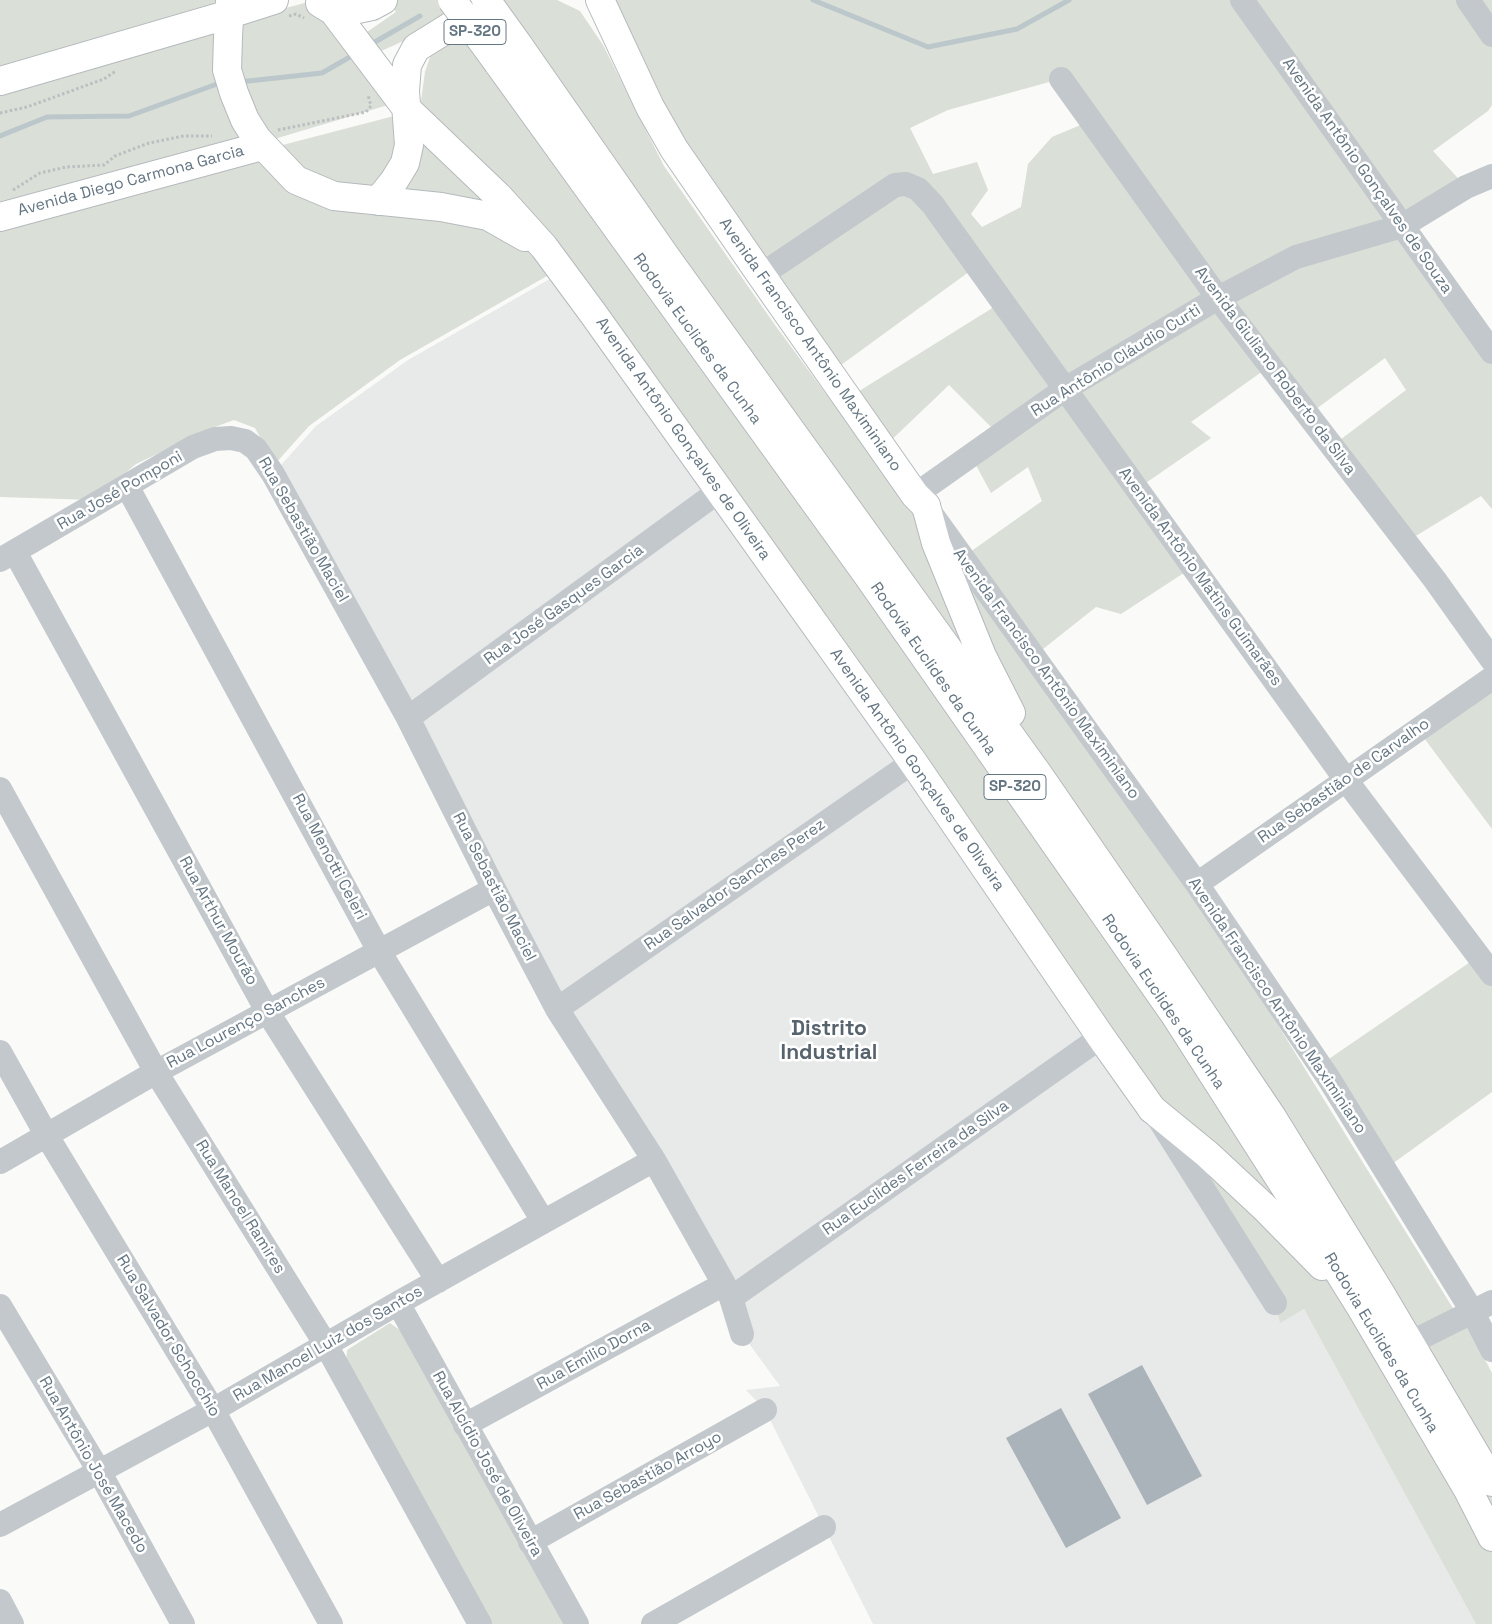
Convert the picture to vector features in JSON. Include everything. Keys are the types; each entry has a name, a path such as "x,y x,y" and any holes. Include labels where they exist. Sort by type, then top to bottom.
{"main road":[{"path":"0,80 230,7 274,0"},
{"path":"322,3 354,10 372,6 382,0"},
{"name":"Rodovia Euclides da Cunha","path":"452,0 860,565 1175,1015 1360,1306 1468,1490 1492,1537"},
{"name":"Rodovia Euclides da Cunha","path":"486,0 666,257 1038,774 1272,1117 1410,1343 1492,1482"},
{"path":"378,200 394,181 405,163 408,145 405,91 407,65 416,48 492,0"},
{"name":"Avenida Francisco Antônio Maximiniano","path":"600,0 650,107 674,149 921,500"},
{"name":"Avenida Antônio Gonçalves de Oliveira","path":"322,3 349,34 407,109 498,196 544,247 913,762 1152,1109"},
{"name":"Avenida Antônio Gonçalves de Oliveira","path":"230,7 228,37 231,82 245,120 262,146 296,180 334,196 441,207 488,216 544,247"},
{"name":"Avenida Diego Carmona Garcia","path":"4,205 262,146"},
{"path":"921,500 936,543 982,656 1020,730 1038,774"},
{"path":"1152,1109 1207,1154 1264,1207 1360,1306"}],"street":[{"name":"Avenida Antônio Gonçalves de Souza","path":"1242,0 1492,352"},
{"path":"1468,0 1492,35"},
{"name":"Avenida Giuliano Roberto da Silva","path":"1060,79 1218,298 1435,580 1492,660"},
{"name":"Rua Antônio Cláudio Curti","path":"921,500 1065,389 1218,298 1296,257 1402,226 1458,192 1492,176"},
{"name":"Avenida Antônio Matins Guimarães","path":"761,275 895,185 906,184 918,188 933,205 1346,780 1492,974"},
{"name":"Rua José Pomponi","path":"8,556 194,447 215,439 231,438 245,441"},
{"name":"Rua Sebastião Maciel","path":"245,441 256,449 273,474 408,718 494,889 558,1009 654,1160 728,1291 742,1334"},
{"name":"Rua Menotti Celeri","path":"127,486 380,951 543,1221"},
{"name":"Rua José Gasques Garcia","path":"408,718 719,491"},
{"name":"Avenida Francisco Antônio Maximiniano","path":"921,500 1196,884 1329,1078 1482,1306 1492,1350"},
{"name":"Rua Arthur Mourão","path":"8,556 268,1011 438,1281"},
{"name":"Rua Sebastião de Carvalho","path":"1196,884 1492,678"},
{"name":"Rua Salvador Sanches Perez","path":"558,1009 913,762"},
{"name":"Rua Manoel Ramires","path":"0,789 156,1072 326,1345 480,1624"},
{"name":"Rua Lourenço Sanches","path":"0,1162 156,1072 494,889"},
{"name":"Rua Euclides Ferreira da Silva","path":"728,1291 1102,1038"},
{"name":"Rua Salvador Schocchio","path":"0,1052 47,1136 213,1410 331,1624"},
{"name":"Avenida Antônio Gonçalves de Oliveira","path":"1152,1109 1275,1303"},
{"name":"Rua Manoel Luiz dos Santos","path":"0,1525 213,1410 398,1303 654,1160"},
{"name":"Rua Emilio Dorna","path":"465,1425 728,1291"},
{"name":"Rua Alcídio José de Oliveira","path":"398,1303 577,1624"},
{"name":"Rua Antônio José Macedo","path":"0,1306 99,1471 183,1624"},
{"path":"1410,1343 1482,1306"},
{"name":"Rua Sebastião Arroyo","path":"530,1542 765,1410"},
{"path":"653,1624 824,1527"},
{"path":"0,1601 12,1624"}],"path":[{"path":"0,113 27,107 104,79 118,70"},
{"path":"4,205 40,173 66,167 104,165 115,156 149,143 184,136 214,136"}],"shaded area":[{"path":"0,0 245,0 0,72"},
{"path":"388,0 557,0 580,11 603,45 664,166 775,325 936,543 961,572 1242,967 1459,1318 1470,1331 1492,1373 1492,1624 1476,1624 1304,1309 1280,1323 1275,1303 661,383 572,264 425,113 421,101 425,72 430,57 417,35 379,52 362,38 367,32 396,12"},
{"path":"600,0 1492,0 1492,105 1488,111 1433,151 1466,187 1402,226 1492,352 1492,509 1481,496 1406,542 1332,446 1406,390 1385,358 1308,415 1270,366 1191,422 1211,438 1137,489 1193,567 1121,614 1096,607 1033,657 963,557 1042,501 1028,467 991,493 971,456 999,435 949,385 883,448 848,398 1002,302 977,266 830,373 761,275","holes":["1060,79 1090,121 1052,137 1028,164 1021,207 982,227 971,214 988,190 977,162 933,174 910,128 948,110"]},
{"path":"308,2 338,30 388,105 141,179 144,181 398,115 554,272 400,360 309,426 275,464 255,428 234,420 212,428 136,464 93,500 0,497 0,86"},
{"path":"562,272 1275,1303 1280,1322 1304,1309 1476,1624 873,1624 765,1410 746,1390 780,1386 742,1334 273,474 316,426 408,360"},
{"path":"1492,678 1492,829 1418,730"},
{"path":"1479,956 1492,974 1492,1092 1385,1169 1320,1065"},
{"path":"390,1323 405,1334 564,1624 491,1624 346,1363 347,1350"}],"building":[{"path":"1142,1365 1202,1476 1147,1505 1088,1394"},
{"path":"1061,1408 1121,1518 1066,1548 1006,1438"}],"waterway":[{"path":"813,0 928,47 1017,29 1069,0"},
{"path":"368,46 420,16"},
{"path":"239,82 322,73 355,54"},
{"path":"0,136 47,117 129,116 217,84 223,84"}],"district":[{"name":"Distrito Industrial","path":"829,1041"}]}
